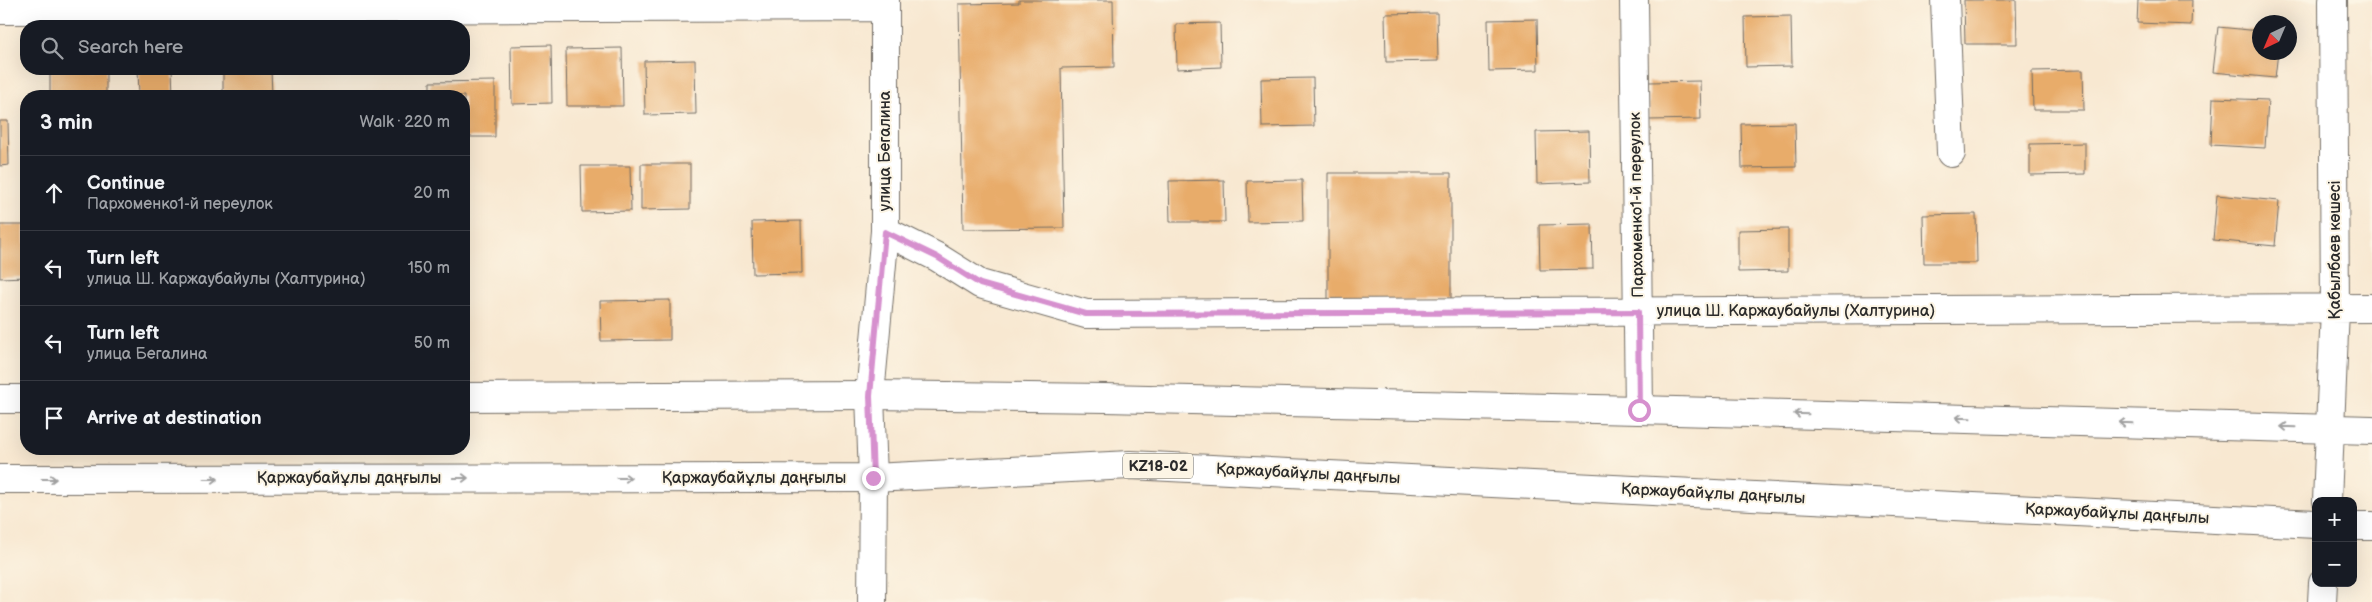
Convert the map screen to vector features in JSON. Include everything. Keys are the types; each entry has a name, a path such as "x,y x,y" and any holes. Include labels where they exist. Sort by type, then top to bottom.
{"main road":[{"name":"Пархоменко1-й переулок","path":"1634,0 1639,410"},
{"path":"1945,0 1951,152"},
{"name":"Қабылбаев көшесі","path":"2327,497 2335,309 2333,0"},
{"path":"0,10 885,3"},
{"name":"улица Бегалина","path":"872,602 873,478 870,396 885,232 885,3"},
{"name":"улица Ш. Каржаубайулы (Халтурина)","path":"885,232 937,257 980,284 1086,314 2372,308"},
{"path":"470,397 870,396 1105,398 2372,430"},
{"path":"0,399 20,399"},
{"name":"Қаржаубайұлы даңғылы","path":"0,479 873,478 1130,465 2312,524"},
{"path":"2357,526 2372,526"},
{"path":"2322,602 2323,587"}],"building":[{"path":"1019,0 1113,0 1114,67 1061,68 1064,228 963,229 959,4 1019,3"},
{"path":"1964,0 2016,0 2017,44 1965,44"},
{"path":"2138,0 2192,0 2191,25 2137,23"},
{"path":"1437,13 1438,61 1386,62 1385,14"},
{"path":"1791,16 1792,66 1746,67 1745,17"},
{"path":"1537,19 1538,70 1489,71 1488,20"},
{"path":"1220,23 1221,67 1177,69 1176,24"},
{"path":"2218,27 2252,30 2252,60 2277,60 2275,78 2213,72"},
{"path":"551,45 552,103 512,104 511,46"},
{"path":"622,48 623,106 567,106 566,49"},
{"path":"695,60 696,114 645,115 644,61"},
{"path":"2083,70 2084,110 2033,110 2032,71"},
{"path":"50,75 106,75 106,90 50,90"},
{"path":"138,75 172,75 173,90 139,90"},
{"path":"223,75 271,75 272,90 223,90"},
{"path":"1313,78 1314,126 1262,127 1261,79"},
{"path":"495,81 495,137 470,137 470,90 430,90 430,82"},
{"path":"1700,81 1701,119 1649,120 1649,82"},
{"path":"2213,98 2268,100 2265,148 2211,145"},
{"path":"0,121 8,121 9,165 0,166"},
{"path":"1795,123 1796,167 1742,168 1741,124"},
{"path":"1589,131 1590,182 1537,184 1536,132"},
{"path":"2085,143 2085,174 2030,175 2030,144"},
{"path":"641,164 690,164 690,209 641,210"},
{"path":"581,166 630,166 631,211 582,212"},
{"path":"1328,173 1451,173 1451,301 1328,301"},
{"path":"1224,180 1225,222 1170,222 1169,181"},
{"path":"1302,180 1303,221 1248,222 1247,181"},
{"path":"2217,195 2279,201 2275,246 2213,240"},
{"path":"1976,214 1977,263 1924,263 1923,215"},
{"path":"801,221 802,273 753,274 752,222"},
{"path":"1592,224 1593,269 1540,270 1539,225"},
{"path":"0,225 20,225 20,277 0,278"},
{"path":"1788,229 1788,271 1738,272 1738,230"},
{"path":"670,300 670,340 601,341 600,301"}],"route":[{"path":"873,478 870,396 885,232 937,257 980,284 1086,314 1638,312 1639,410"}]}
